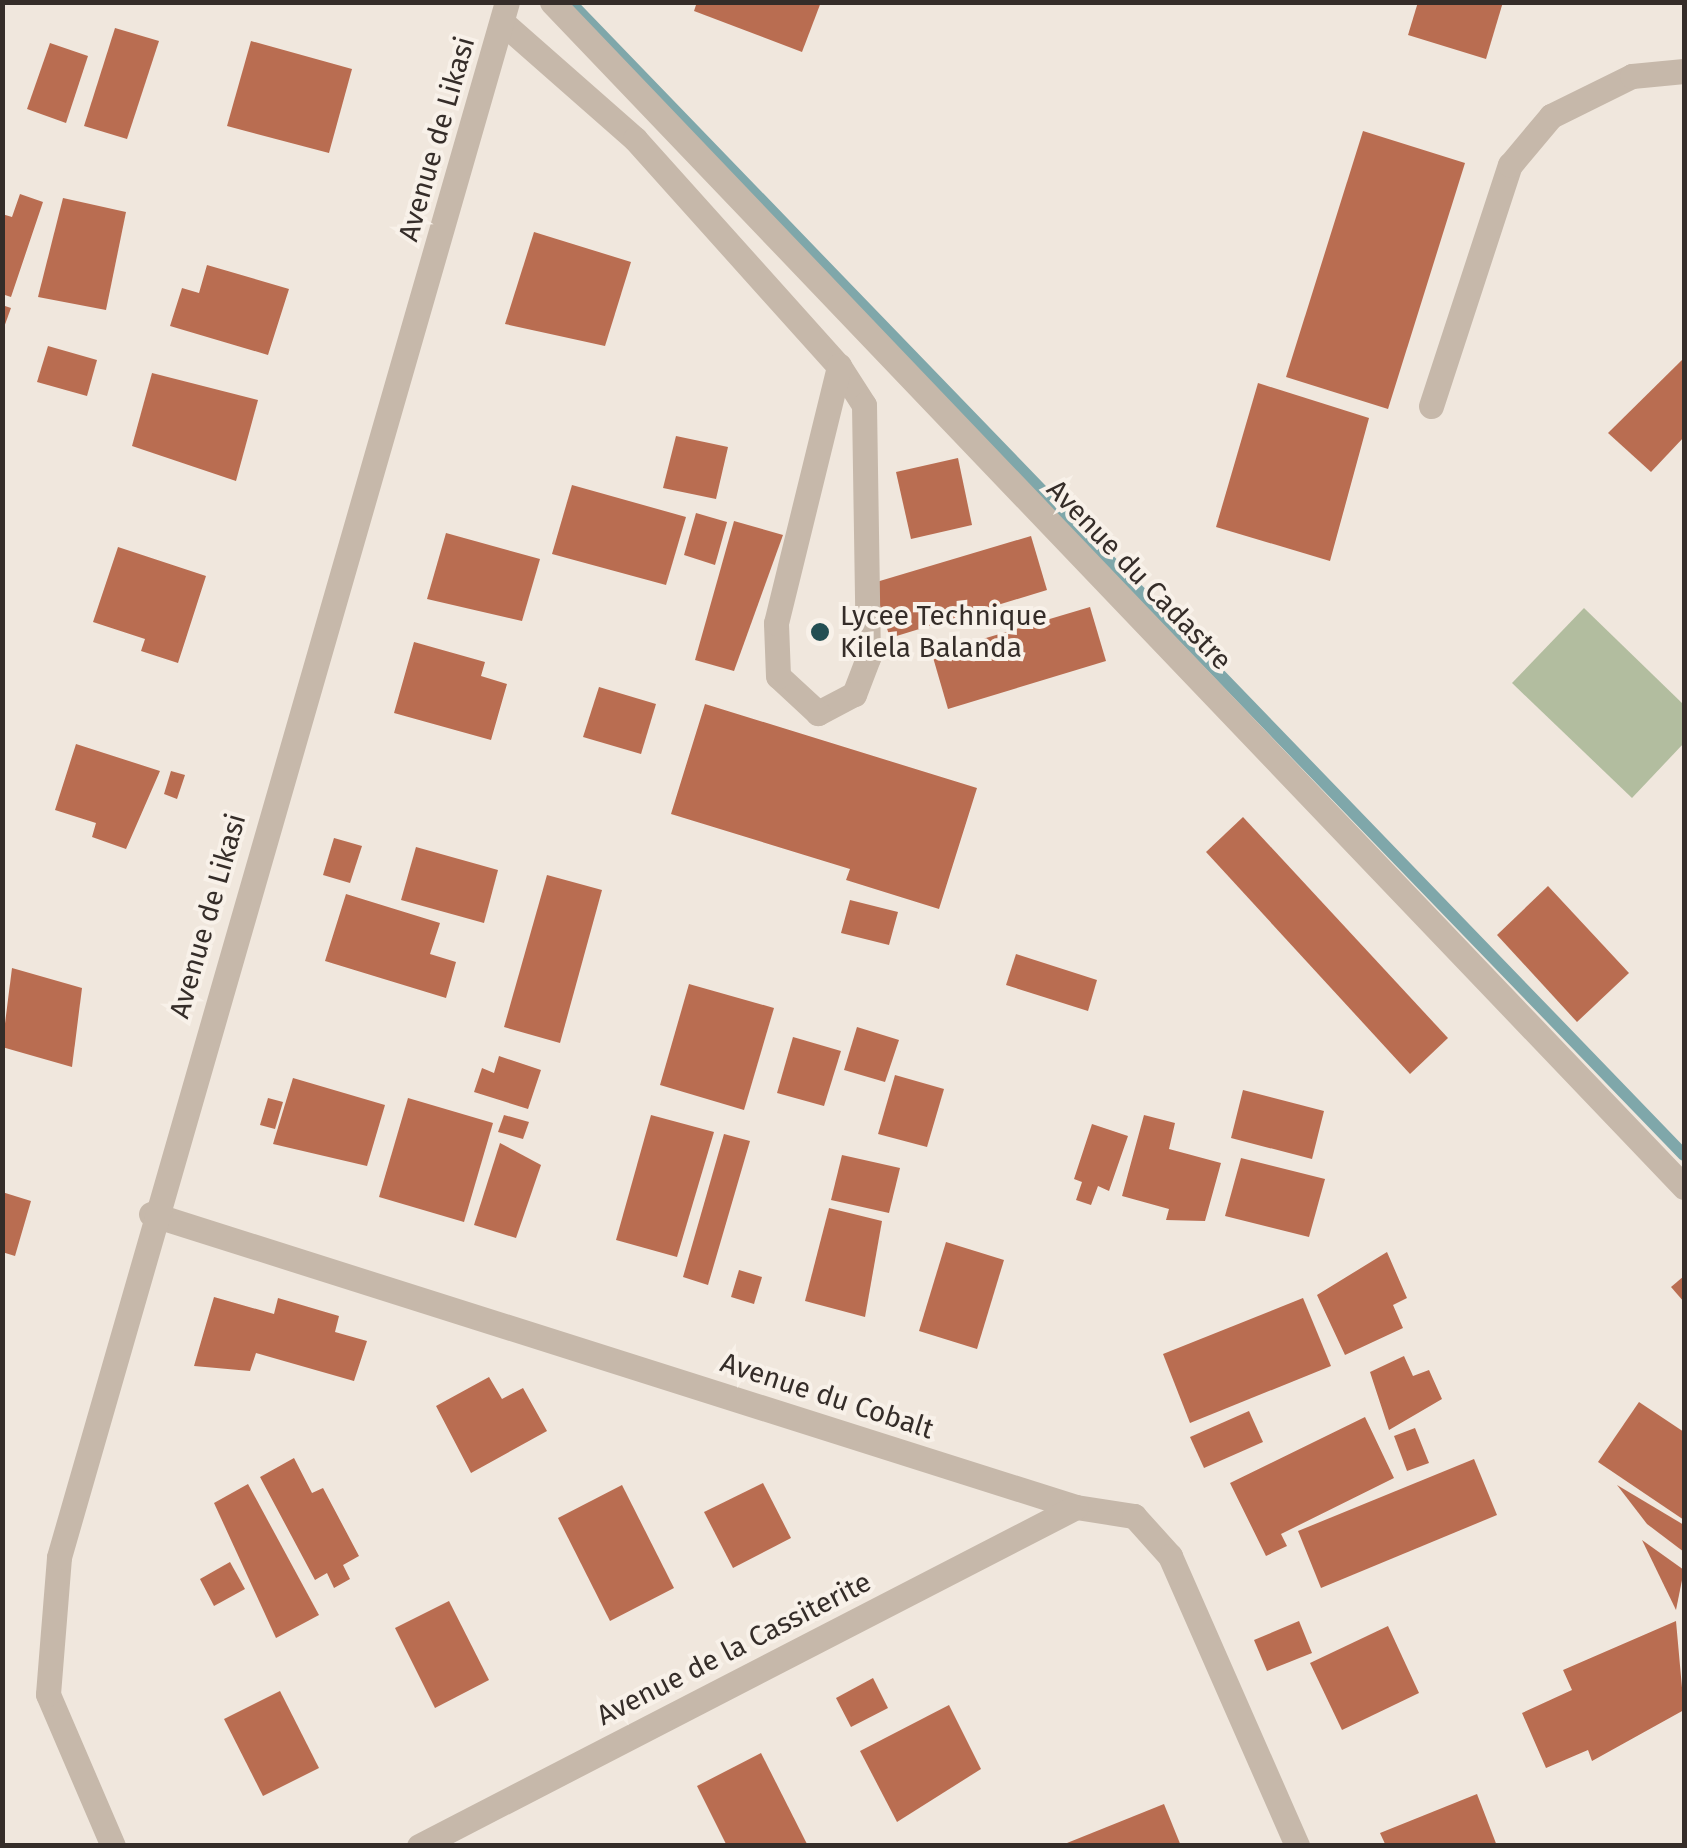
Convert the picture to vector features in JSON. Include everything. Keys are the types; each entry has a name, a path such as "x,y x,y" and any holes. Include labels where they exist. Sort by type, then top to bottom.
{"street":[{"name":"Avenue du Cadastre","path":"552,2 1684,1187"},
{"path":"505,12 634,139 840,366 868,422 868,658 854,694 818,713 778,676 776,623 840,366"},
{"name":"Avenue de Likasi","path":"113,1846 60,1739 46,1654 59,1557 151,1214 505,12"},
{"path":"1431,406 1510,165 1551,116 1632,76 1684,72"},
{"name":"Avenue du Cobalt","path":"151,1214 1076,1506 1134,1516 1170,1556 1297,1846"},
{"name":"Avenue de la Cassiterite","path":"419,1846 1076,1506"}],"green space":[{"path":"1584,608 1684,705 1684,743 1632,798 1512,683"}],"building":[{"path":"697,2 821,2 802,52 694,11"},
{"path":"1418,2 1503,2 1486,59 1408,35"},
{"path":"115,28 159,41 127,139 84,126"},
{"path":"251,41 352,69 329,153 227,126"},
{"path":"50,43 88,56 66,123 27,109"},
{"path":"1363,131 1465,163 1388,409 1286,377"},
{"path":"20,194 43,202 11,297 2,294 2,214 12,217"},
{"path":"63,198 126,212 106,310 38,297"},
{"path":"534,232 631,262 605,346 505,324"},
{"path":"207,265 289,289 268,355 170,326 182,288 199,293"},
{"path":"2,305 11,308 3,330 2,330"},
{"path":"48,346 97,360 87,396 37,382"},
{"path":"1684,358 1684,437 1651,472 1608,433"},
{"path":"152,373 258,400 236,481 132,446"},
{"path":"1258,383 1369,418 1330,561 1216,527"},
{"path":"676,436 728,447 716,499 663,488"},
{"path":"958,458 972,525 911,539 896,472"},
{"path":"572,485 686,517 666,585 552,554"},
{"path":"696,513 727,522 715,565 684,555"},
{"path":"734,521 783,535 734,671 695,660"},
{"path":"446,533 540,559 522,621 427,599"},
{"path":"1031,536 1047,590 890,638 873,583"},
{"path":"118,547 206,576 178,663 141,651 145,639 93,622"},
{"path":"1090,607 1106,661 948,709 932,654"},
{"path":"414,642 485,662 481,676 507,684 491,740 394,713"},
{"path":"599,687 656,704 641,754 583,737"},
{"path":"705,704 977,788 939,909 846,880 850,869 671,814"},
{"path":"76,744 160,771 126,849 92,837 96,823 55,810"},
{"path":"171,771 185,775 177,799 164,794"},
{"path":"1243,817 1448,1038 1410,1074 1206,852"},
{"path":"334,838 362,846 350,883 323,875"},
{"path":"416,847 498,870 484,923 401,900"},
{"path":"547,875 602,890 560,1043 504,1027"},
{"path":"1548,886 1629,973 1577,1022 1497,935"},
{"path":"346,894 440,923 430,954 456,962 446,998 325,961"},
{"path":"850,900 898,912 889,945 841,933"},
{"path":"1016,954 1097,980 1088,1011 1006,985"},
{"path":"12,968 82,988 72,1067 2,1047"},
{"path":"689,984 774,1008 744,1110 660,1085"},
{"path":"857,1027 899,1040 885,1082 844,1070"},
{"path":"793,1037 841,1051 824,1106 777,1093"},
{"path":"499,1056 541,1070 528,1109 474,1092 482,1068 494,1073"},
{"path":"895,1075 944,1089 927,1147 878,1134"},
{"path":"293,1078 385,1105 367,1166 273,1144"},
{"path":"1243,1090 1324,1111 1312,1159 1231,1138"},
{"path":"268,1098 283,1102 275,1129 260,1125"},
{"path":"408,1098 493,1123 464,1222 379,1197"},
{"path":"504,1115 529,1122 523,1139 498,1132"},
{"path":"651,1115 714,1132 677,1257 616,1240"},
{"path":"1144,1115 1175,1123 1169,1149 1221,1163 1205,1221 1166,1220 1169,1209 1122,1196"},
{"path":"1092,1124 1128,1136 1109,1191 1098,1186 1091,1205 1076,1200 1082,1182 1074,1179"},
{"path":"724,1134 750,1141 708,1285 683,1277"},
{"path":"500,1143 541,1165 516,1238 474,1225"},
{"path":"842,1155 900,1168 889,1213 831,1200"},
{"path":"1241,1158 1325,1179 1309,1237 1225,1216"},
{"path":"2,1192 31,1201 15,1256 2,1252"},
{"path":"829,1208 882,1221 865,1317 805,1301"},
{"path":"946,1242 1004,1260 977,1349 919,1331"},
{"path":"1387,1252 1407,1298 1393,1305 1403,1328 1345,1355 1317,1295"},
{"path":"739,1270 762,1277 754,1304 731,1297"},
{"path":"1684,1276 1684,1302 1671,1287"},
{"path":"214,1297 274,1314 278,1298 339,1316 335,1332 367,1341 354,1381 256,1353 250,1371 194,1366"},
{"path":"1303,1298 1331,1366 1190,1423 1163,1354"},
{"path":"1404,1356 1413,1376 1429,1370 1442,1399 1389,1430 1370,1372"},
{"path":"489,1377 502,1399 523,1388 547,1431 471,1473 436,1406"},
{"path":"1639,1402 1684,1432 1684,1520 1598,1462"},
{"path":"1249,1411 1263,1442 1204,1468 1190,1437"},
{"path":"1365,1417 1394,1478 1281,1534 1287,1546 1266,1556 1230,1483"},
{"path":"1415,1428 1429,1463 1407,1471 1394,1436"},
{"path":"294,1458 312,1493 323,1488 359,1556 343,1565 350,1579 334,1588 327,1573 315,1580 260,1477"},
{"path":"1474,1459 1497,1515 1321,1588 1298,1531"},
{"path":"763,1483 791,1538 733,1568 704,1512"},
{"path":"248,1484 319,1615 276,1638 214,1503"},
{"path":"622,1485 674,1588 610,1621 558,1518"},
{"path":"1617,1485 1684,1525 1684,1552 1647,1524"},
{"path":"1642,1540 1684,1570 1676,1610"},
{"path":"230,1562 245,1589 214,1606 200,1579"},
{"path":"449,1601 489,1680 435,1708 395,1628"},
{"path":"1299,1621 1312,1653 1267,1671 1254,1640"},
{"path":"1676,1621 1684,1710 1592,1761 1588,1750 1546,1768 1522,1713 1572,1690 1563,1670"},
{"path":"1388,1626 1419,1693 1342,1730 1310,1663"},
{"path":"873,1678 888,1708 851,1727 836,1698"},
{"path":"280,1691 319,1768 263,1796 224,1719"},
{"path":"949,1705 981,1769 897,1822 860,1751"},
{"path":"761,1753 808,1846 727,1846 697,1786"},
{"path":"1477,1794 1497,1846 1386,1846 1380,1833"},
{"path":"1164,1804 1181,1846 1062,1846 1062,1845"}],"waterway":[{"path":"570,2 1684,1155"}],"place":[{"name":"Lycee Technique Kilela Balanda","path":"820,632"}]}
